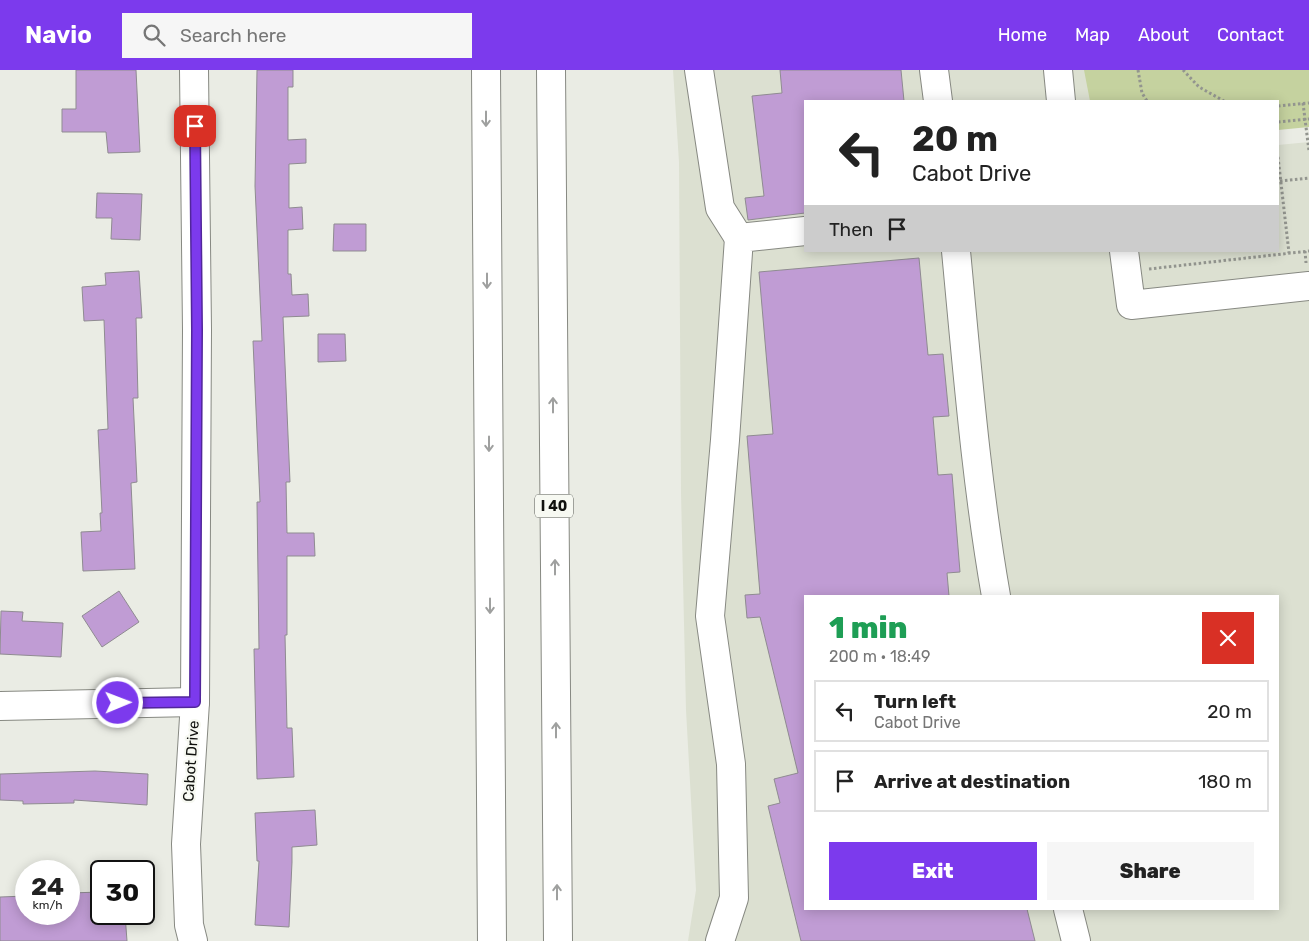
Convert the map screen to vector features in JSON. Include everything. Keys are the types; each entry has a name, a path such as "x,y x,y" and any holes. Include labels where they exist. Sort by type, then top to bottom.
{"main road":[{"name":"Cabot Drive","path":"193,941 189,925 186,844 195,702 197,330 194,70"},
{"path":"486,70 492,941"},
{"name":"I 40","path":"551,70 558,941"},
{"path":"699,70 720,208 739,238 726,431 710,616 731,764 734,898 720,941"},
{"path":"934,70 938,100"},
{"path":"1058,70 1061,100"},
{"path":"739,238 804,232"},
{"path":"956,252 969,395 988,555 996,595"},
{"path":"1125,261 1131,305 1309,286"},
{"path":"0,706 195,702"},
{"path":"1068,910 1076,941"}],"path":[{"path":"1138,70 1142,93 1146,100"},
{"path":"1183,70 1199,87 1222,100"},
{"path":"1303,103 1307,119 1309,151"},
{"path":"1279,106 1309,103"},
{"path":"1279,122 1307,119"},
{"path":"1279,176 1289,253"},
{"path":"1280,181 1309,178"},
{"path":"1125,261 1309,251"}],"shaded area":[{"path":"673,70 1098,70 1101,100 804,100 804,252 1279,252 1279,145 1309,142 1309,941 688,941 696,890 686,710 681,493 679,162"}],"green space":[{"path":"1084,70 1309,70 1309,127 1279,130 1279,100 1090,100"}],"building":[{"path":"76,70 136,70 140,152 108,153 106,132 62,132 62,109 76,109"},
{"path":"257,70 293,70 293,87 288,87 288,140 306,139 306,163 289,164 289,208 302,207 303,229 288,230 288,274 291,274 292,295 308,294 309,316 283,317 290,482 286,482 287,533 314,533 315,556 287,556 287,635 285,635 287,728 292,728 294,777 257,779 254,649 259,649 257,502 260,502 253,341 262,341 255,186"},
{"path":"780,70 901,70 904,100 804,100 804,213 748,220 745,198 764,196 752,96 782,93"},
{"path":"97,193 142,194 140,240 111,239 112,218 96,218"},
{"path":"334,224 366,224 366,251 333,251"},
{"path":"919,258 928,355 943,354 949,416 933,417 938,475 952,474 960,572 947,573 949,595 804,595 804,910 1027,910 1035,941 801,941 768,806 780,803 774,779 798,773 760,617 747,618 745,595 760,594 747,436 773,434 759,272"},
{"path":"139,271 142,318 136,318 138,398 133,398 137,482 131,483 135,569 83,571 81,532 101,531 100,513 102,513 98,430 108,429 104,320 84,321 82,287 106,285 105,273"},
{"path":"318,334 345,334 346,361 318,362"},
{"path":"119,591 139,622 102,647 82,616"},
{"path":"1,611 23,612 22,621 63,623 61,657 0,654"},
{"path":"95,771 148,774 147,805 74,800 74,803 23,804 23,801 0,800 0,774"},
{"path":"315,810 317,845 292,847 289,927 255,925 259,861 257,861 255,813"},
{"path":"90,892 90,925 126,925 127,941 0,941 0,897 15,896 15,925 80,925 80,893"}],"route":[{"path":"118,703 195,702 197,330 195,126"}]}
